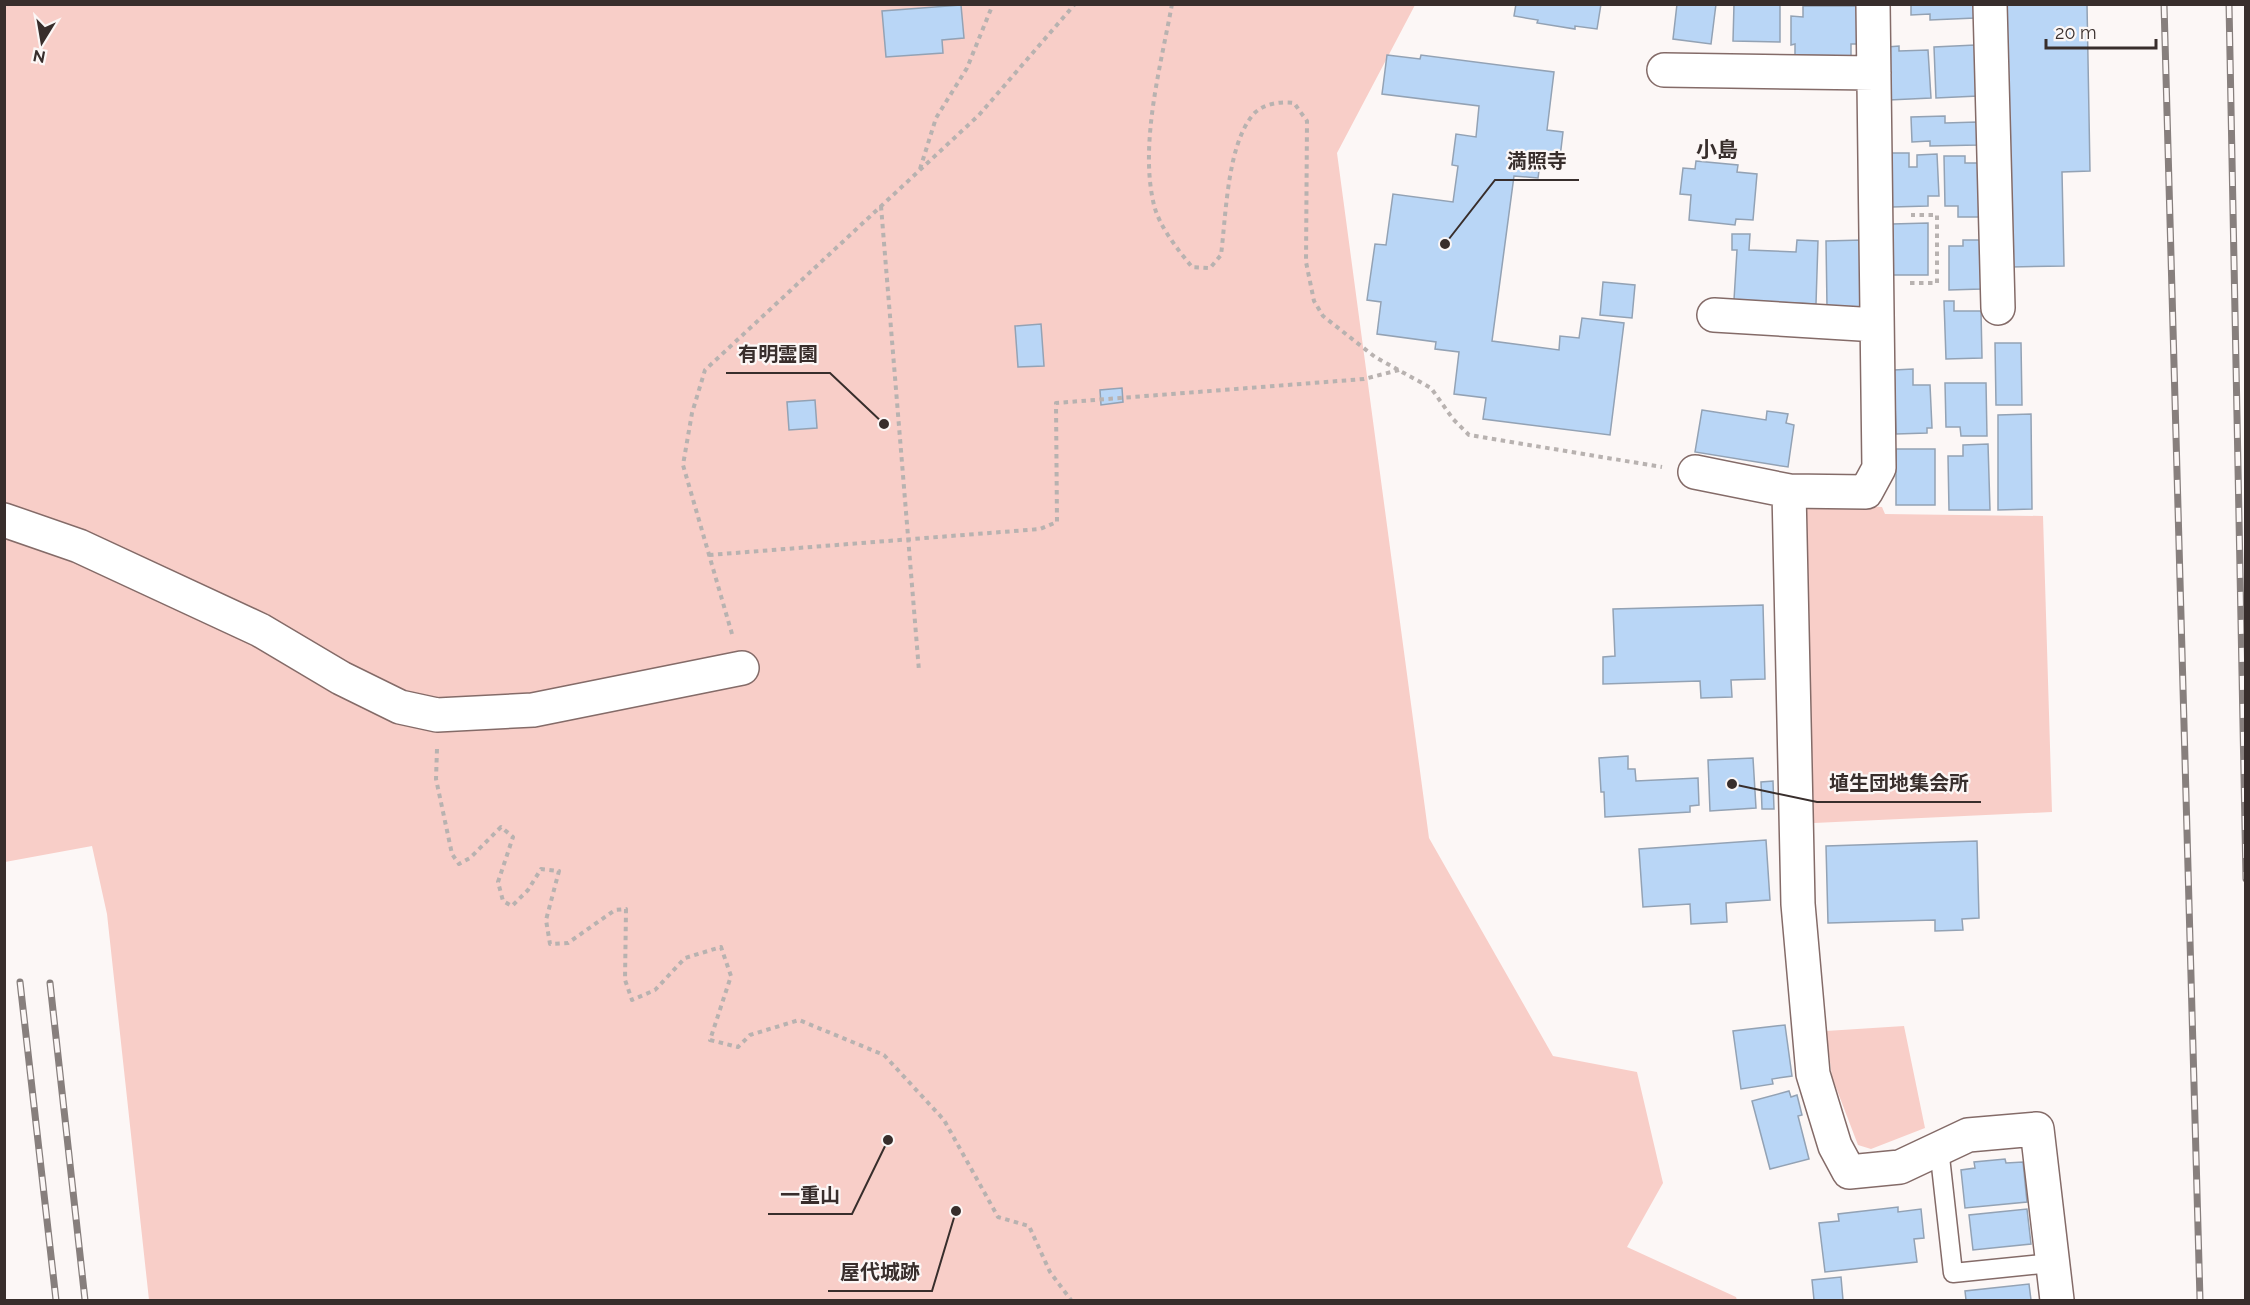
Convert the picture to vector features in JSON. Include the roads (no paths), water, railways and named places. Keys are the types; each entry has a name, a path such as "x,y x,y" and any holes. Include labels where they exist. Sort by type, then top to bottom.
{"street":[{"path":"1695,472 1789,491 1866,492 1879,468 1873,4"},
{"path":"1990,4 1998,308"},
{"path":"1664,70 1874,73"},
{"path":"1714,315 1877,325"},
{"path":"1789,491 1798,904 1813,1074 1835,1146 1849,1172 1900,1167 1968,1135 2037,1129 2057,1300"},
{"path":"4,520 79,546 260,630 341,678 400,706 437,715 533,710 742,668"}],"lane":[{"path":"1939,1148 1953,1273 2052,1263"}],"railway":[{"path":"2164,4 2200,1300"},
{"path":"2229,4 2246,879"},
{"path":"20,982 56,1300"},
{"path":"50,983 85,1300"}],"place":[{"name":"満照寺","path":"1445,244"},
{"name":"有明霊園","path":"884,424"},
{"name":"埴生団地集会所","path":"1732,784"},
{"name":"一重山","path":"888,1140"},
{"name":"屋代城跡","path":"956,1211"}],"district":[{"name":"小島","path":"1717,150"}]}
